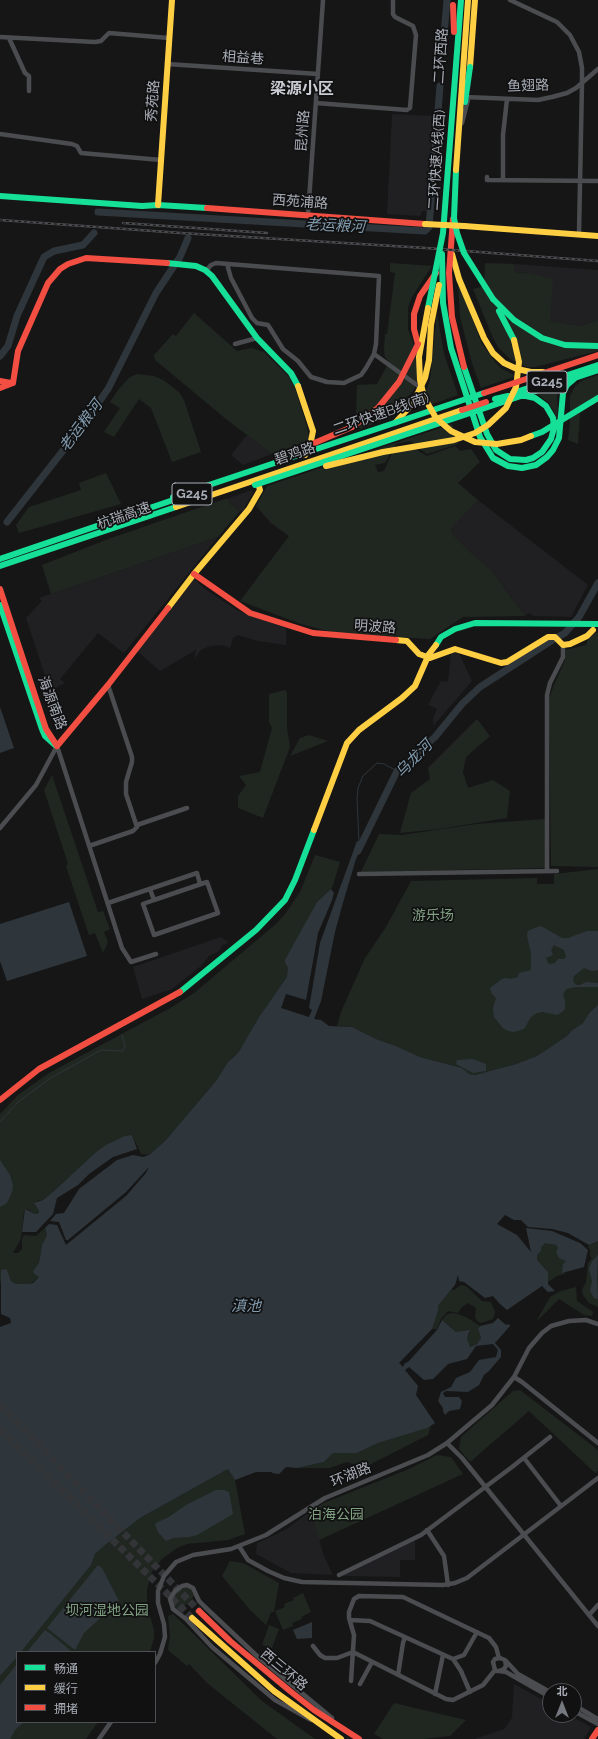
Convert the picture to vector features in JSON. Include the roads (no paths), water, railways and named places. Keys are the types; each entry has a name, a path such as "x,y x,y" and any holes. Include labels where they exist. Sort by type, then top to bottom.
{"main road":[{"name":"秀苑路","path":"158,205 172,0"},
{"path":"452,94 453,0"},
{"name":"二环西路","path":"442,258 457,0"},
{"name":"二环快速A线(西)","path":"426,319 442,242 452,94 461,0"},
{"path":"256,482 373,454 454,440 475,433 492,422 503,412 513,396 517,383 519,366 518,354 512,336 493,299 468,260 459,240 456,226 454,201 468,0"},
{"name":"二环西路","path":"451,237 462,123 466,97 472,0"},
{"path":"458,136 469,76 475,0"},
{"name":"西苑浦路","path":"0,196 142,206 158,205 308,215 598,236"},
{"path":"451,237 452,254 459,279 484,338 498,359 510,367 531,372 552,371 581,364"},
{"path":"451,237 449,281 453,324 464,368 489,438 496,450 510,459 526,460 542,452 551,439 554,428 551,414 546,406 535,398 526,396 508,396 495,399"},
{"path":"13,383 18,351 48,283 60,269 72,262 86,258 196,266 206,270 219,283 257,338 291,373 299,387 313,431 312,441 305,455"},
{"path":"442,258 443,303 453,356 480,437 486,448 496,460 508,466 522,468 536,464 547,457 553,450 559,438 561,402 564,389 576,377 598,366"},
{"path":"421,387 423,363 414,329 414,314 420,296 438,270 442,258"},
{"path":"384,429 392,425 403,415 413,403 421,387 428,363 431,328 442,258"},
{"path":"493,299 514,320 542,338 565,345 598,346"},
{"path":"426,319 419,363 422,391 429,408 436,418 462,438 490,444 505,444 522,440 554,426 598,398"},
{"path":"173,497 336,435 362,422 382,404 396,387 412,357 426,319"},
{"name":"二环快速B线(南)","path":"173,497 598,355"},
{"name":"G245","path":"581,364 598,359"},
{"name":"碧鸡路","path":"0,566 256,482 581,364"},
{"name":"碧鸡路","path":"485,400 495,399 598,366"},
{"path":"256,482 598,370"},
{"path":"0,381 13,383"},
{"path":"0,388 13,383"},
{"name":"碧鸡路","path":"0,559 337,444 384,429 461,408"},
{"path":"313,431 337,444"},
{"path":"57,746 108,685 194,574 249,509 260,490 256,482"},
{"name":"杭瑞高速","path":"0,571 256,482"},
{"name":"杭瑞高速","path":"0,555 173,497"},
{"name":"明波路","path":"194,574 250,613 313,633 368,640 407,641 419,654 427,658"},
{"name":"海源南路","path":"0,589 46,729 57,746"},
{"name":"海源南路","path":"0,605 42,729 45,736 57,746"},
{"path":"0,1100 39,1069 180,992 256,930 274,913 284,900 295,880 347,743 359,730 409,692 419,679 427,658 434,645 441,637 462,625 480,623 598,624"},
{"path":"427,658 455,649 501,663 507,662 548,637 554,637 562,644 570,644 587,636 593,630"},
{"name":"西三环路","path":"199,1611 230,1641 290,1691 314,1710 359,1739"},
{"name":"西三环路","path":"192,1618 274,1692 341,1739"},
{"path":"592,1739 598,1730"}],"street":[{"name":"昆州路","path":"308,215 323,0"},
{"path":"316,103 407,110 410,108 416,35 413,26 395,17 393,14 393,0"},
{"path":"466,97 474,71 479,0"},
{"path":"510,0 557,22 570,35 579,52 582,68 579,234"},
{"path":"0,37 96,42 101,41 109,33 169,38"},
{"path":"9,38 25,73 29,76 29,91"},
{"name":"相益巷","path":"167,64 318,74"},
{"name":"鱼翅路","path":"452,94 466,97 538,100 568,93 598,69"},
{"path":"503,180 503,135 507,99"},
{"path":"0,134 72,144 77,146 81,153 161,160"},
{"path":"487,177 487,180 598,181"},
{"path":"206,270 211,265 216,263 379,276 374,354 361,375 344,383 326,382 312,377 298,361 283,349 268,325 258,323 252,318 231,278 227,264"},
{"path":"235,344 257,338"},
{"path":"374,354 421,387"},
{"path":"547,871 546,695 550,683 563,658 562,644"},
{"path":"108,685 132,757 126,794 137,825"},
{"path":"0,828 36,785 57,746"},
{"path":"57,746 122,948 131,962 156,954"},
{"path":"89,846 134,831 137,825 187,808"},
{"path":"359,874 557,871"},
{"path":"108,903 196,873 200,884"},
{"path":"207,882 218,913 154,935 143,904 154,900 207,882"},
{"path":"150,889 154,900"},
{"name":"环湖路","path":"156,1662 165,1637 164,1624 158,1603 158,1596 160,1583 170,1568 184,1558 239,1546 266,1535 325,1498 416,1460 447,1443 492,1405 514,1378 535,1339 551,1326 578,1320 598,1324"},
{"path":"514,1378 522,1382 598,1443"},
{"path":"339,1575 421,1535 550,1437"},
{"path":"447,1443 462,1458 598,1626"},
{"path":"524,1458 561,1506"},
{"path":"239,1546 248,1560 284,1578 302,1582 448,1584 467,1578 524,1536 598,1478"},
{"path":"427,1530 444,1556 448,1584"},
{"path":"321,1725 275,1700 212,1646 186,1618 173,1609 170,1599 175,1591 179,1587 187,1585 193,1588 199,1601 210,1612 257,1656 324,1711 342,1728"},
{"path":"351,1681 354,1635 350,1620 351,1604 354,1599 359,1596 403,1597 489,1638 493,1642 499,1658"},
{"path":"589,1615 598,1605"},
{"path":"350,1620 370,1621 454,1660 461,1670 470,1692"},
{"path":"454,1660 464,1655 478,1632"},
{"path":"398,1675 405,1637"},
{"path":"312,1646 325,1658 337,1658 353,1652 435,1694 446,1699 453,1700 483,1685 497,1670 506,1667 505,1660"},
{"path":"435,1694 444,1655"},
{"path":"499,1658 505,1660 518,1674 542,1688"},
{"path":"497,1670 493,1662 499,1658"},
{"path":"360,1684 372,1662"},
{"path":"497,1670 506,1672 542,1692"},
{"path":"582,1710 598,1719"},
{"path":"582,1715 598,1724"},
{"path":"99,1739 110,1723"}],"water":[{"path":"0,707 14,748 0,753"},
{"name":"滇池","path":"357,841 363,843 356,859 342,906 335,932 321,1001 314,1019 321,1020 329,1026 352,1027 376,1039 420,1057 462,1068 469,1074 475,1075 516,1064 537,1056 567,1036 571,1031 583,1023 590,1012 598,1005 598,1241 589,1245 568,1233 552,1229 528,1227 521,1220 514,1220 505,1215 497,1224 517,1235 531,1252 526,1228 552,1231 580,1243 588,1250 584,1267 562,1273 563,1264 566,1261 559,1258 556,1252 558,1248 556,1245 545,1243 537,1255 537,1260 548,1272 548,1284 555,1291 548,1292 542,1286 507,1310 493,1296 485,1298 464,1282 459,1281 458,1275 455,1285 438,1306 438,1311 432,1329 399,1363 403,1367 405,1363 408,1362 437,1330 442,1320 456,1332 470,1330 467,1338 470,1347 477,1344 481,1338 478,1329 480,1326 493,1323 498,1318 506,1325 509,1324 510,1326 495,1343 501,1350 501,1357 484,1375 479,1385 468,1392 446,1391 443,1393 445,1397 459,1397 462,1401 460,1409 449,1411 445,1415 443,1408 438,1401 441,1392 451,1387 456,1378 470,1372 479,1360 496,1357 498,1350 493,1344 476,1346 467,1359 448,1364 433,1379 424,1380 409,1367 405,1370 418,1386 416,1395 435,1423 427,1428 378,1443 357,1453 333,1453 324,1462 297,1468 286,1467 279,1474 272,1472 256,1472 235,1480 228,1469 140,1518 95,1554 91,1565 22,1651 16,1651 16,1658 0,1676 0,1327 11,1323 10,1318 1,1314 1,1270 7,1270 11,1281 16,1284 33,1283 39,1277 34,1274 33,1271 39,1263 42,1245 47,1235 45,1228 49,1224 57,1225 66,1245 126,1196 146,1173 149,1167 126,1192 68,1240 66,1240 59,1222 50,1221 56,1214 64,1213 79,1189 117,1160 133,1155 143,1157 149,1155 165,1141 216,1081 228,1062 238,1053 259,1017 287,977 288,968 285,960 317,902 331,889 334,893 318,933 306,1000 286,994 281,1008 309,1017 312,1010 309,1008 320,943"},
{"path":"69,902 87,956 7,981 0,961 0,924"},
{"path":"541,926 562,938 568,938 587,931 598,931 598,970 592,971 584,968 574,976 573,981 576,985 586,982 598,983 598,987 576,987 566,989 563,995 565,1009 562,1012 557,1015 543,1012 537,1013 531,1017 524,1029 514,1032 508,1031 503,1028 494,1017 493,1008 496,998 492,994 490,988 502,979 518,977 519,973 531,970 531,954 527,935 528,931","holes":["554,945 564,950 566,957 564,959 558,959 555,963 548,963 546,958 553,955 551,950"]},
{"path":"473,1059 486,1064 486,1071 473,1073 456,1064 457,1060"},
{"path":"132,1135 137,1149 113,1157 89,1174 78,1185 57,1198 53,1214 36,1232 22,1232 25,1209 35,1214 39,1213 34,1203 43,1200 95,1153 106,1145 125,1136"},
{"path":"0,1160 10,1175 13,1185 12,1192 7,1203 0,1207"},
{"path":"598,1255 598,1299 594,1298 590,1291 592,1281 589,1269 592,1261"},
{"path":"216,1490 224,1490 229,1492 233,1514 197,1535 189,1537 173,1538 166,1541 158,1532 155,1524 169,1517 186,1505"},
{"path":"98,1565 102,1568 119,1601 84,1633 75,1650 47,1628"},
{"path":"312,1622 312,1638 297,1639 293,1630"},
{"path":"45,1630 71,1651 28,1651"},
{"path":"16,1665 16,1723 23,1723 15,1730 10,1739 0,1739 0,1685"}],"waterway":[{"name":"老运粮河","path":"444,35 447,0"},
{"name":"老运粮河","path":"98,212 425,231 429,227 440,86"},
{"name":"老运粮河","path":"0,356 8,346 17,316 44,257 54,251 83,245 94,233"},
{"name":"老运粮河","path":"7,522 80,429 108,389 156,293 180,257 188,238"},
{"name":"乌龙河","path":"358,851 397,771 435,737 462,704 480,687 565,633 579,617 598,583"},
{"path":"359,843 357,798 358,788 363,776 377,763 384,764 397,771"},
{"path":"0,1122 17,1103 49,1079 101,1050 123,1051 125,1046 122,1035"}],"tunnel":[{"path":"0,1405 199,1611"},
{"path":"0,1429 192,1618"}],"railway":[{"path":"0,220 426,248 598,261"},
{"path":"123,223 267,233"}],"district":[{"name":"梁源小区","path":"302,89"}],"park label":[{"name":"游乐场","path":"433,916"},
{"name":"泊海公园","path":"336,1515"},
{"name":"坝河湿地公园","path":"107,1611"}]}
